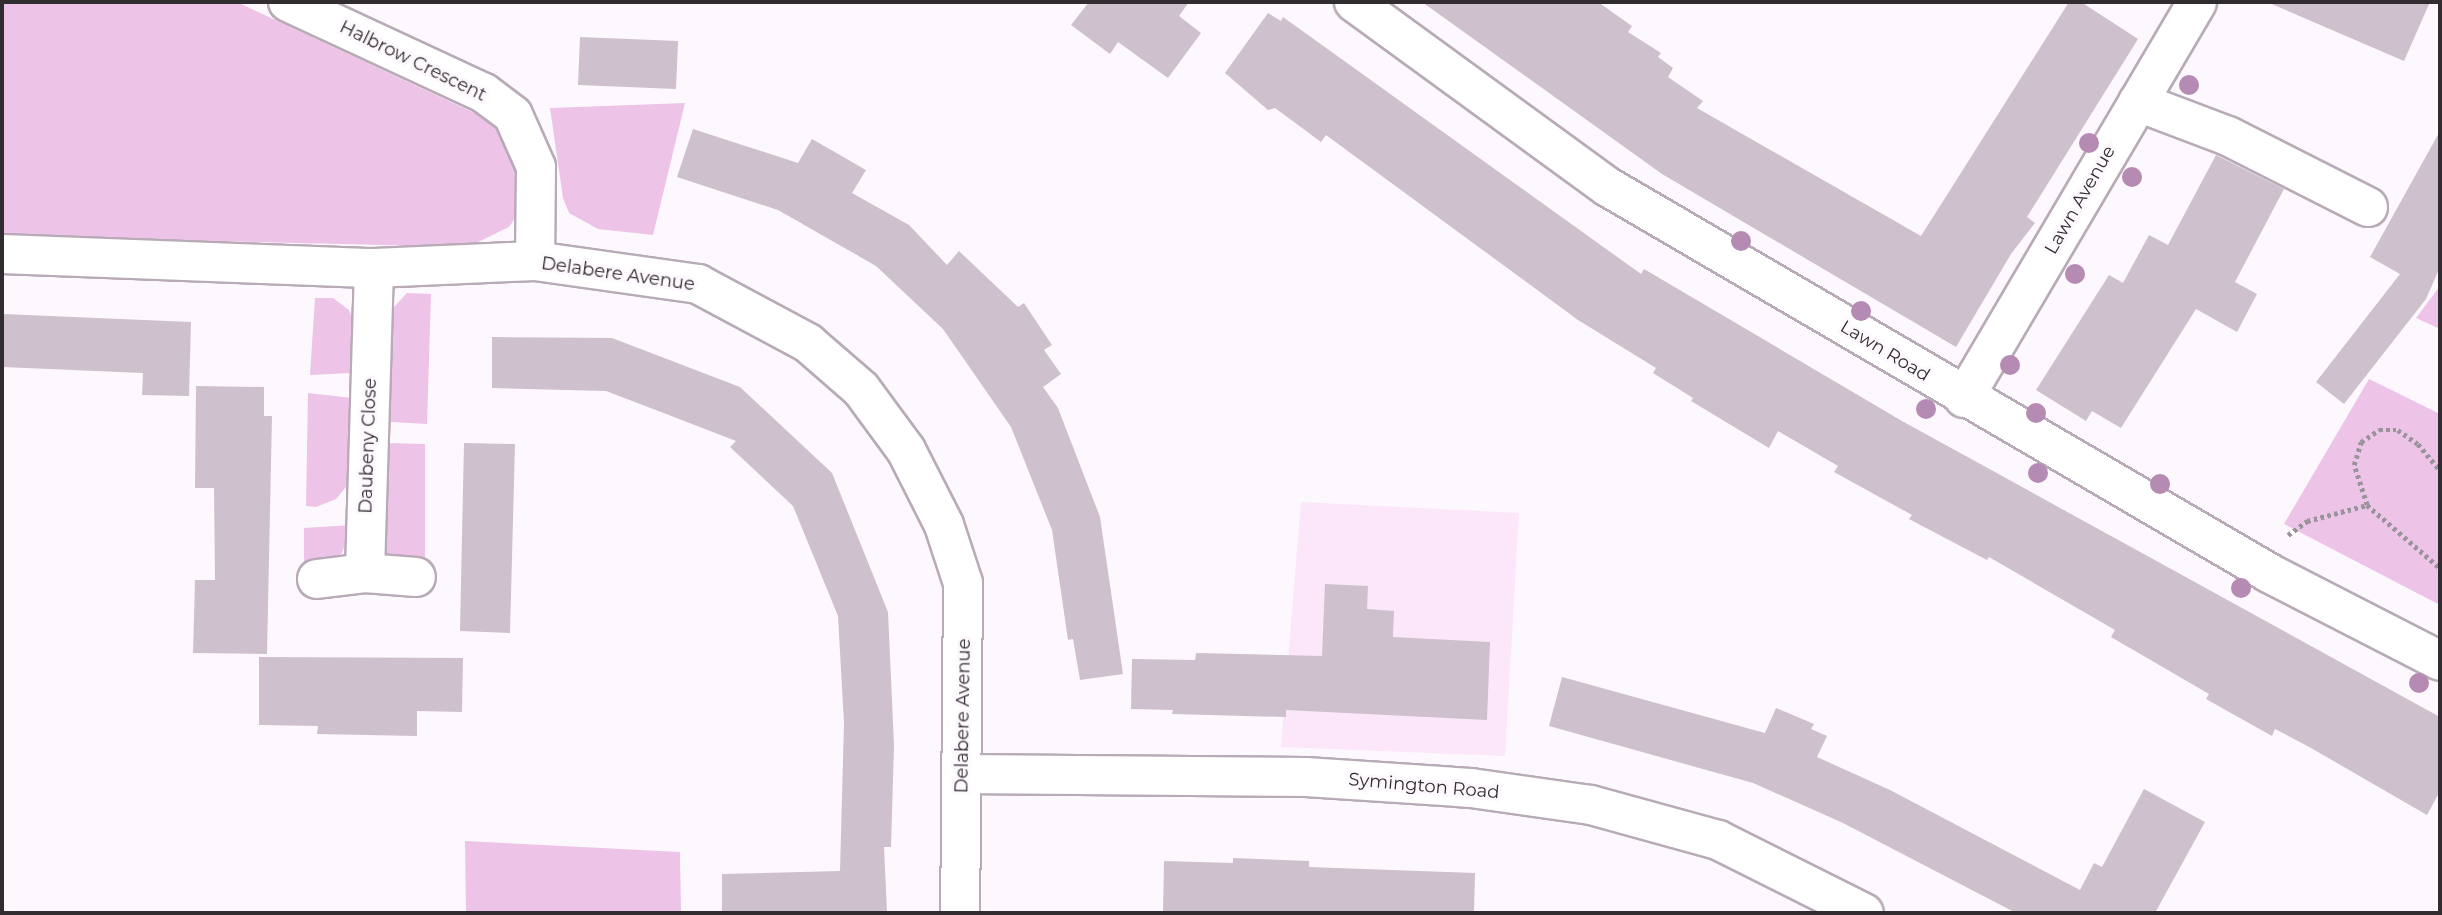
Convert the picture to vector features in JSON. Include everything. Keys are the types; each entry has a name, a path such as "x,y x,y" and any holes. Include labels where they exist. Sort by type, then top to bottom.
{"street":[{"name":"Halbrow Crescent","path":"288,2 484,93 513,115 536,167 535,261"},
{"name":"Lawn Road","path":"1354,2 1608,187 1964,398 2269,573 2440,661"},
{"name":"Lawn Avenue","path":"1964,398 2197,2"},
{"path":"2138,102 2228,136 2368,207"},
{"name":"Delabere Avenue","path":"2,254 374,268 535,261 698,284 808,343 861,389 905,450 944,525 963,583 960,913"},
{"name":"Daubeny Close","path":"365,572 374,268"},
{"path":"317,579 365,572 415,577"},
{"name":"Symington Road","path":"962,774 1306,778 1471,788 1591,805 1718,840 1864,913"}],"path":[{"path":"2440,470 2418,444 2398,430 2379,430 2361,442 2354,465 2367,505 2440,568"},
{"path":"2269,573 2289,533 2307,521 2367,505"}],"shaded area":[{"path":"2,2 237,2 500,125 518,147 521,210 509,227 468,247 2,236"},
{"path":"685,103 653,235 598,229 569,213 563,198 550,108"},
{"path":"2440,286 2440,329 2416,318"},
{"path":"407,293 431,294 427,424 391,422 387,325 392,309"},
{"path":"315,298 333,298 349,310 355,326 351,373 310,375"},
{"path":"2369,379 2440,414 2440,605 2284,524"},
{"path":"308,393 352,398 350,482 336,499 316,507 306,506"},
{"path":"385,443 425,444 425,566 387,556"},
{"path":"1301,502 1519,513 1505,756 1281,747"},
{"path":"351,525 342,553 332,563 304,570 304,528"},
{"path":"465,841 680,852 681,913 466,913"}],"building":[{"path":"1089,2 1189,2 1179,16 1201,33 1168,78 1118,42 1110,54 1071,25"},
{"path":"1422,2 1598,2 1632,26 1628,32 1661,53 1658,57 1673,68 1668,77 1703,101 1697,108 1921,236 2069,2 2081,2 2138,39 2027,217 2035,223 2011,254 1956,347 1662,174"},
{"path":"2267,2 2430,2 2404,61"},
{"path":"1268,13 1281,21 1283,17 1641,274 1644,269 1902,421 2440,717 2440,791 2427,815 2275,729 2272,736 2206,699 2209,694 2111,637 2115,630 1989,557 1987,560 1909,519 1912,515 1834,472 1838,466 1778,431 1769,448 1691,401 1693,398 1653,373 1656,368 1578,320 1326,135 1321,142 1275,108 1268,110 1225,73"},
{"path":"580,37 678,41 676,89 578,85"},
{"path":"693,129 798,163 812,139 866,170 852,193 909,225 947,265 959,251 1018,307 1024,303 1052,345 1044,350 1061,374 1043,387 1058,408 1100,517 1123,674 1080,680 1073,639 1068,640 1052,530 1011,427 943,329 876,266 778,210 677,177"},
{"path":"2440,131 2440,267 2426,299 2344,404 2316,382 2400,274 2370,257"},
{"path":"2216,155 2284,189 2235,282 2257,294 2237,332 2196,309 2121,428 2092,411 2086,421 2036,390 2109,275 2123,283 2149,235 2168,245"},
{"path":"3,314 191,322 189,396 142,395 143,373 2,367"},
{"path":"492,337 612,338 740,387 832,473 888,612 894,745 891,847 884,847 887,913 722,913 722,874 840,871 844,723 838,616 793,506 730,447 736,441 606,391 492,388"},
{"path":"196,386 264,387 264,416 272,416 267,654 193,653 195,580 215,580 214,488 195,488"},
{"path":"464,443 515,444 510,633 460,631"},
{"path":"1325,584 1368,586 1367,609 1394,611 1393,637 1490,642 1487,720 1286,710 1286,717 1172,714 1173,710 1131,709 1132,659 1195,660 1196,653 1322,656"},
{"path":"259,657 463,658 462,712 417,711 417,736 317,734 318,726 259,725"},
{"path":"1562,677 1765,733 1776,708 1814,724 1811,729 1827,736 1817,757 1890,790 2080,890 2094,863 2102,867 2144,789 2205,822 2155,913 2016,913 1843,823 1753,783 1549,726"},
{"path":"1233,858 1309,861 1309,867 1475,873 1474,913 1163,911 1164,861 1233,863"}]}
